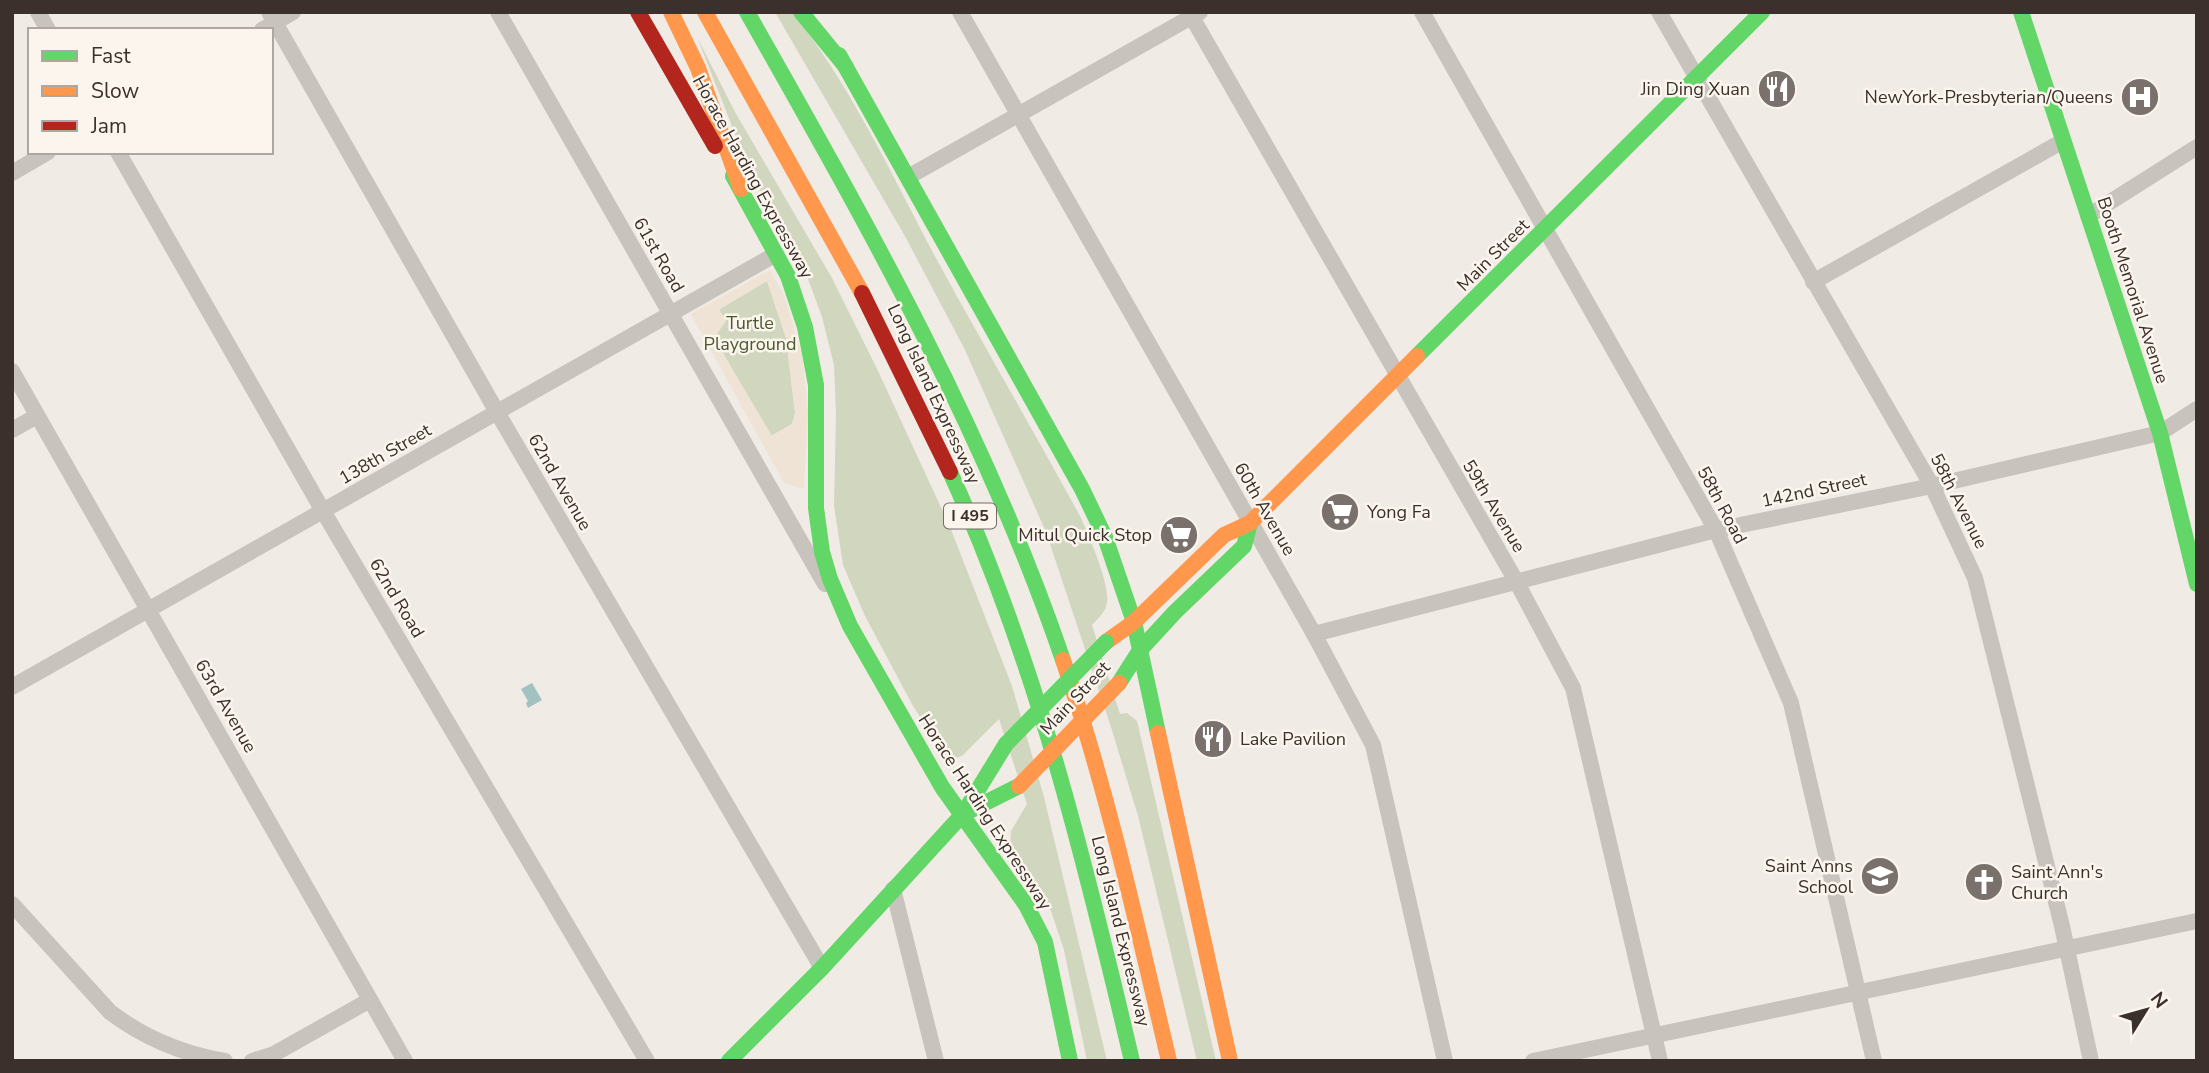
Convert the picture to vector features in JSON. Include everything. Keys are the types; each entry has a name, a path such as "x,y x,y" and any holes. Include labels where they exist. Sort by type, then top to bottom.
{"main road":[{"name":"Horace Harding Expressway","path":"638,12 741,189 797,299 812,356 817,413 814,478 819,530 830,579 850,626 942,787 1026,905 1045,942 1070,1061"},
{"path":"671,12 698,68 741,189"},
{"name":"Long Island Expressway","path":"705,12 883,329 937,442 987,557 1064,785 1132,1061"},
{"name":"Long Island Expressway","path":"747,12 901,286 958,399 1009,515 1067,671 1092,752 1126,877 1169,1061"},
{"path":"801,12 846,67"},
{"path":"815,12 1082,489 1105,537 1134,622 1230,1061"},
{"name":"Main Street","path":"729,1061 822,968 962,814 1006,744 1106,642 1134,622 1224,535 1250,523 1762,12"},
{"name":"Booth Memorial Avenue","path":"2021,12 2160,433 2197,584"},
{"name":"Main Street","path":"962,814 1019,786 1119,683 1140,650 1244,546 1250,523"}],"street":[{"path":"38,12 47,28"},
{"path":"269,22 293,12"},
{"name":"61st Road","path":"498,12 850,626"},
{"name":"60th Avenue","path":"960,12 1314,634 1373,745 1446,1061"},
{"name":"58th Road","path":"1422,12 1716,530 1791,703 1874,1061"},
{"name":"58th Avenue","path":"1659,12 1932,486 1975,578 2091,1061"},
{"path":"908,177 1194,14"},
{"name":"59th Avenue","path":"1194,14 1397,377 1516,581 1573,688 1660,1061"},
{"name":"62nd Avenue","path":"273,29 822,968"},
{"path":"1813,282 2063,141"},
{"path":"2088,216 2197,147"},
{"path":"12,173 45,154"},
{"name":"62nd Road","path":"119,154 323,512 647,1061"},
{"name":"138th Street","path":"12,687 776,254"},
{"name":"63rd Avenue","path":"12,371 405,1061"},
{"name":"142nd Street","path":"1314,634 1716,530 1932,486 2160,433 2197,409"},
{"path":"12,430 37,416"},
{"path":"893,889 936,1061"},
{"path":"12,904 110,1012 128,1026 179,1048 225,1061"},
{"path":"1533,1061 2197,921"},
{"path":"252,1061 274,1054 370,1000"}],"green space":[{"path":"775,12 792,12 852,101 1088,534 1107,594 1105,609 1092,625 1120,714 1127,713 1137,721 1216,1061 1197,1061 1138,816 1046,532 965,350 906,238"},
{"path":"697,37 735,112 832,278 950,527 1012,686 1044,797 1107,1061 1087,1061 1064,950 1051,911 1010,847 1011,831 1027,804 999,719 962,756 955,758 945,755 913,706 865,616 843,565 834,506 834,365 822,317 801,260 763,196 745,159"},
{"name":"Turtle Playground","path":"767,281 786,338 795,413 792,424 771,436 703,319"}],"shaded area":[{"path":"770,270 784,295 802,355 808,412 804,489 784,483 691,314","holes":["767,281 786,338 795,413 792,424 772,436 714,338 726,321 719,309"]}],"water":[{"path":"532,683 542,700 528,708 528,701 521,689"}],"traffic: fast":[{"path":"747,12 879,249 960,410 1032,575 1063,660"},
{"path":"801,12 846,67"},
{"path":"1417,356 1762,12"},
{"path":"2021,12 2160,433 2197,584"},
{"path":"839,55 1082,489 1105,537 1134,622 1158,733"},
{"path":"733,176 788,276 805,327 816,385 816,508 822,552 830,579 850,626 942,787 1026,905 1045,942 1070,1061"},
{"path":"950,472 1008,615 1056,762 1132,1061"},
{"path":"1119,683 1140,650 1175,612 1244,546 1250,523"},
{"path":"1006,744 1106,642"},
{"path":"963,814 1006,744"},
{"path":"963,814 1019,786"},
{"path":"729,1061 822,968 963,814"}],"traffic: slow":[{"path":"671,12 698,68 741,189"},
{"path":"705,12 862,293"},
{"path":"1106,642 1134,622 1224,535 1250,523 1417,356"},
{"path":"1063,660 1108,809 1169,1061"},
{"path":"1019,786 1119,683"},
{"path":"1158,733 1230,1061"}],"traffic: jam":[{"path":"638,12 715,146"},
{"path":"862,293 950,472"}],"place":[{"name":"Jin Ding Xuan","path":"1777,89"},
{"name":"NewYork-Presbyterian/Queens","path":"2140,97"},
{"name":"Yong Fa","path":"1340,512"},
{"name":"Mitul Quick Stop","path":"1179,535"},
{"name":"Lake Pavilion","path":"1213,739"},
{"name":"Saint Anns School","path":"1880,876"},
{"name":"Saint Ann's Church","path":"1984,882"}]}
